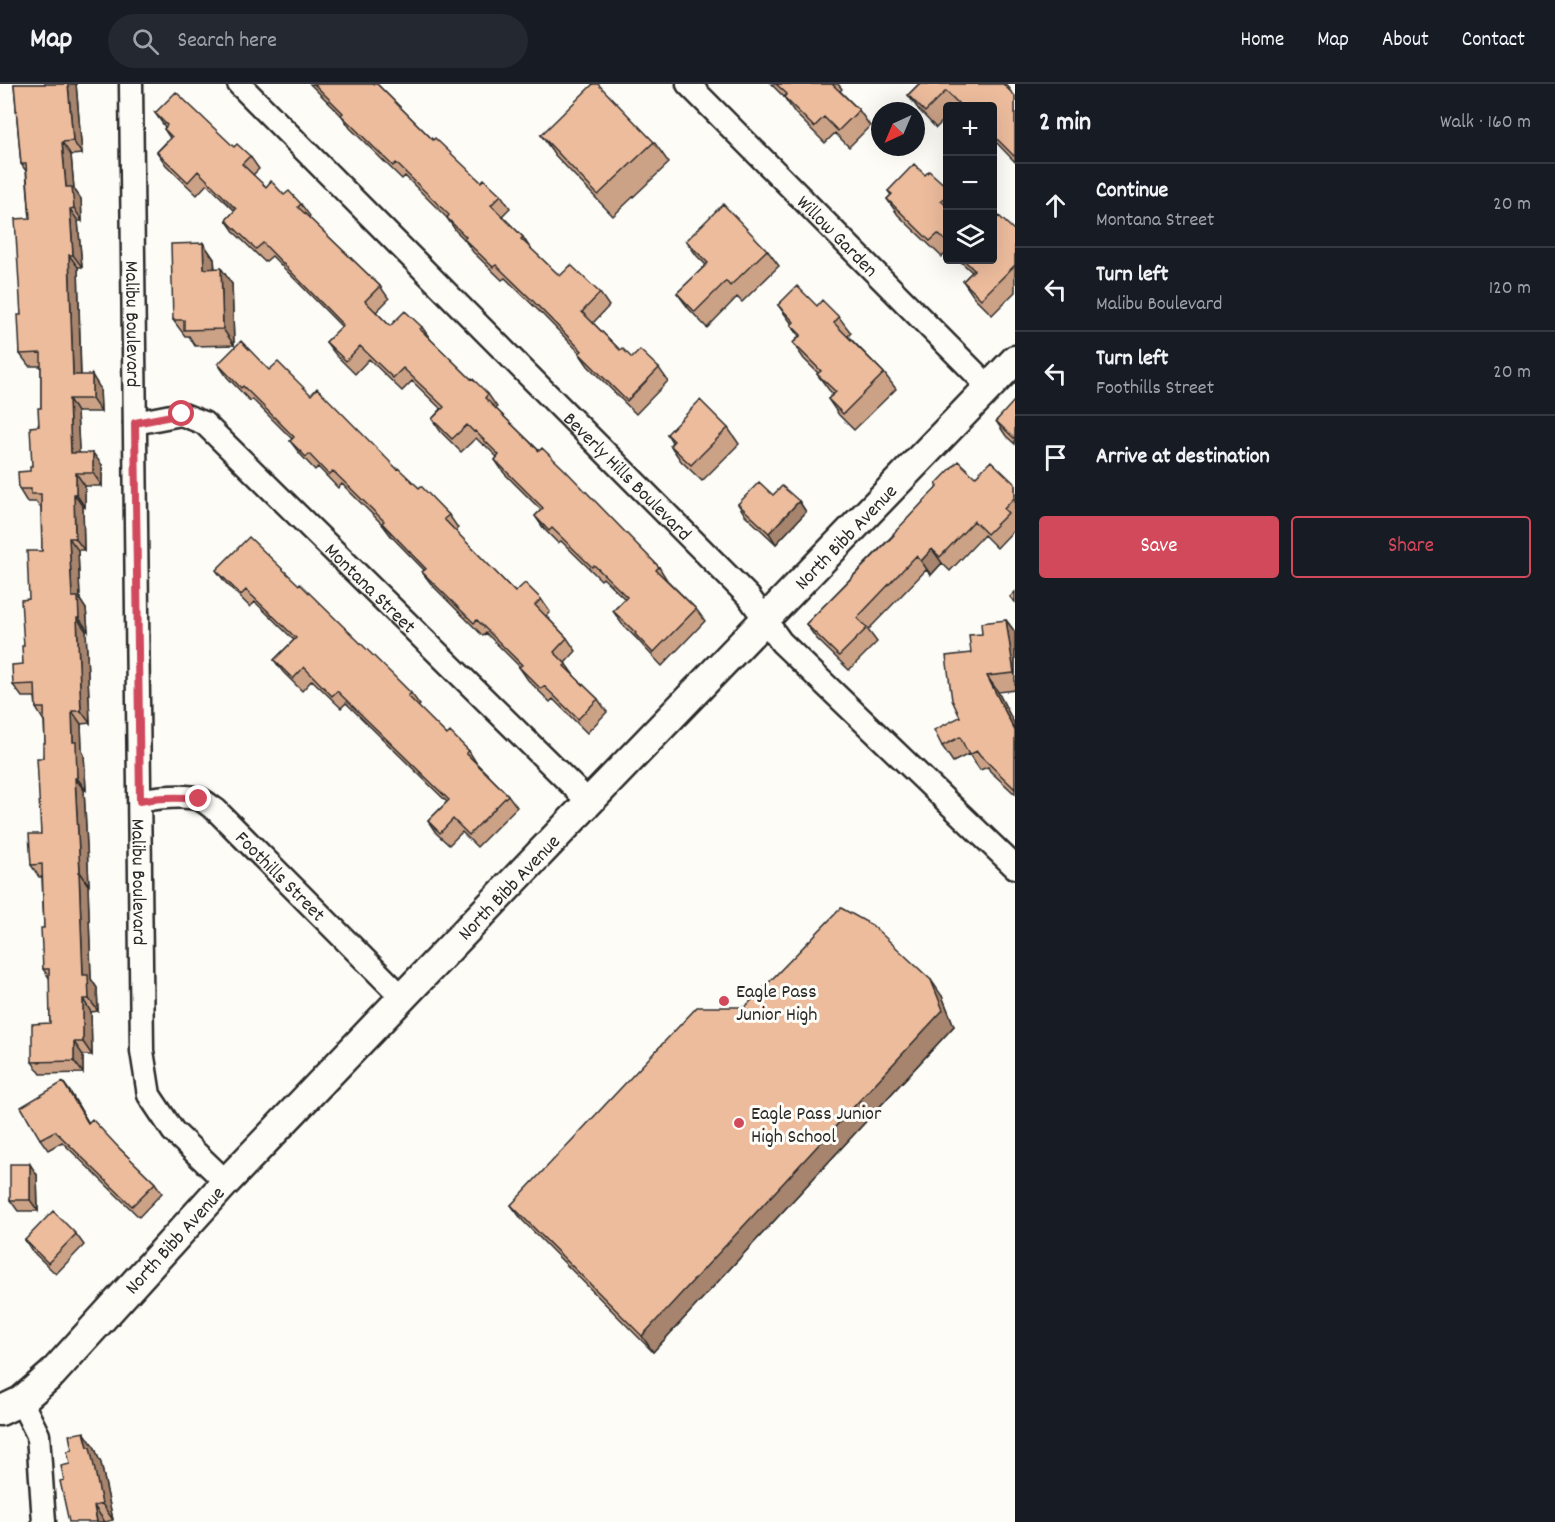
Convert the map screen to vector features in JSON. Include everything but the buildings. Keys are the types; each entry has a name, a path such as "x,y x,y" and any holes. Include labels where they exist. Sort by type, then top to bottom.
{"main road":[{"name":"North Bibb Avenue","path":"10,1406 52,1374 226,1182 1015,360"}],"street":[{"name":"Malibu Boulevard","path":"131,84 142,1051 149,1095 173,1131 226,1182"},
{"name":"Beverly Hills Boulevard","path":"239,84 749,597 781,642 1015,867"},
{"name":"Willow Garden","path":"688,84 989,387"},
{"name":"Montana Street","path":"135,423 182,414 204,423 589,802"},
{"name":"Foothills Street","path":"140,801 164,798 199,799 216,810 402,997"},
{"path":"10,1406 38,1435 44,1522"}],"place":[{"name":"Eagle Pass Junior High","path":"724,1001"},
{"name":"Eagle Pass Junior High School","path":"739,1123"}],"route":[{"path":"182,414 135,423 140,801 183,797 199,799"}]}
